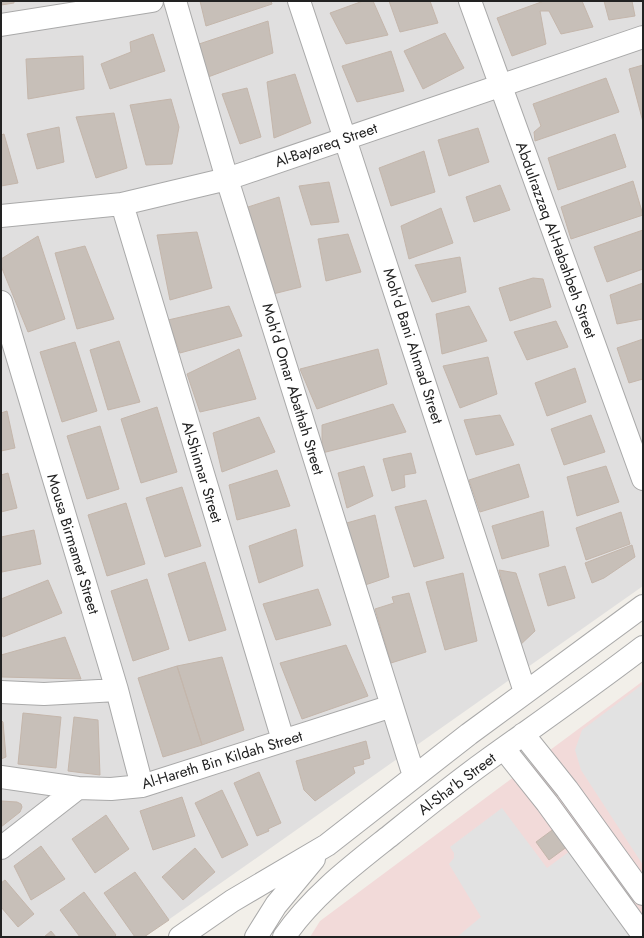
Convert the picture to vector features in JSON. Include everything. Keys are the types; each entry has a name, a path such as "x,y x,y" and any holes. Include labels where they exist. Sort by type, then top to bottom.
{"street":[{"path":"1,24 152,1"},
{"name":"Moh'd Omar Abathah Street","path":"174,1 227,179 414,776"},
{"name":"Moh'd Bani Ahmad Street","path":"299,1 525,692"},
{"name":"Abdulrazzaq Al-Habahbeh Street","path":"470,1 643,480"},
{"name":"Al-Bayareq Street","path":"1,216 122,204 227,179 643,37"},
{"name":"Al-Shinnar Street","path":"122,204 283,740"},
{"name":"Mousa Birmamet Street","path":"1,302 117,690 142,786"},
{"name":"Al-Sha'b Street","path":"180,937 232,901 327,845 414,776 525,692 643,606"},
{"path":"589,646 584,657 584,663 587,668 596,675 607,674"},
{"name":"Al-Sha'b Street","path":"284,937 314,899 426,807 643,647"},
{"path":"1,692 44,694 117,690"},
{"name":"Al-Hareth Bin Kildah Street","path":"1,776 78,788 111,789 142,786 392,706"},
{"path":"523,734 567,788 643,894"},
{"path":"504,749 548,802 643,935"},
{"path":"1,848 78,788"},
{"path":"548,802 567,788"},
{"name":"Al-Sha'b Street","path":"256,937 276,905 327,845"}],"shaded area":[{"path":"1,1 643,1 643,586 144,937 1,937"},
{"path":"643,681 643,937 310,937 320,921"},
{"path":"643,684 643,865 581,770 575,750 582,730"},
{"path":"502,808 547,868 570,851 631,937 457,937 481,917 449,864 454,858 454,853 450,847"}],"building":[{"path":"1,1 14,1 14,3 1,5"},
{"path":"200,1 271,1 272,4 206,26"},
{"path":"363,1 373,1 388,35 346,44 330,13"},
{"path":"389,1 430,1 438,23 400,32"},
{"path":"544,1 582,1 593,27 561,34 549,11 540,11 546,44 512,56 497,18"},
{"path":"604,1 632,1 635,16 609,20"},
{"path":"268,21 273,53 208,77 199,44"},
{"path":"445,33 464,68 423,89 404,51"},
{"path":"153,34 165,71 110,89 101,64 131,52 130,42"},
{"path":"391,51 404,91 357,102 342,66"},
{"path":"83,56 84,89 28,99 26,59"},
{"path":"643,65 643,122 629,69"},
{"path":"295,74 311,123 274,138 267,82"},
{"path":"606,78 619,112 535,141 534,132 541,126 533,104"},
{"path":"247,88 261,137 240,144 222,94"},
{"path":"171,99 179,127 172,164 146,165 130,105"},
{"path":"114,113 127,168 96,178 76,117"},
{"path":"59,127 64,162 37,169 27,134"},
{"path":"478,128 489,162 449,176 438,140"},
{"path":"4,134 18,183 1,186 1,135"},
{"path":"615,134 626,167 558,190 548,158"},
{"path":"424,151 435,192 391,206 379,168"},
{"path":"633,181 643,215 571,239 561,207"},
{"path":"329,182 339,222 311,225 299,186"},
{"path":"500,185 510,210 474,222 466,197"},
{"path":"279,197 301,287 273,294 248,207"},
{"path":"441,208 453,243 409,259 401,226"},
{"path":"643,230 643,269 607,282 594,247"},
{"path":"197,232 212,288 170,300 157,235"},
{"path":"348,234 361,272 326,281 318,239"},
{"path":"38,236 65,319 28,332 1,266 1,259"},
{"path":"85,246 114,319 77,329 55,253"},
{"path":"460,257 466,292 432,302 415,265"},
{"path":"533,278 543,279 551,307 510,321 499,288"},
{"path":"643,283 643,319 617,324 610,295"},
{"path":"229,306 242,336 180,353 168,320"},
{"path":"469,306 487,341 442,354 436,314"},
{"path":"556,321 568,347 527,360 514,332"},
{"path":"643,339 643,379 629,383 617,348"},
{"path":"119,341 140,402 108,410 90,350"},
{"path":"75,342 97,411 62,422 40,352"},
{"path":"239,349 256,399 200,412 187,374"},
{"path":"378,349 387,384 317,409 300,369"},
{"path":"488,357 497,394 460,408 443,366"},
{"path":"575,368 586,402 547,416 535,383"},
{"path":"393,404 406,432 322,453 322,425"},
{"path":"157,407 177,472 141,483 121,419"},
{"path":"7,411 15,448 1,451 1,413"},
{"path":"500,415 514,445 476,455 464,420"},
{"path":"591,415 605,452 564,465 551,429"},
{"path":"259,417 275,452 222,472 213,433"},
{"path":"100,426 119,489 87,499 67,436"},
{"path":"411,453 416,473 404,475 405,487 392,491 383,459"},
{"path":"519,464 529,497 480,512 469,480"},
{"path":"364,466 373,496 347,508 338,473"},
{"path":"606,466 619,502 577,516 567,477"},
{"path":"277,470 290,506 237,520 229,485"},
{"path":"8,473 17,508 1,512 1,475"},
{"path":"182,487 201,546 165,557 146,498"},
{"path":"426,500 444,558 414,567 395,507"},
{"path":"126,503 145,564 107,576 88,515"},
{"path":"543,511 549,546 502,559 492,526"},
{"path":"621,512 630,544 586,560 576,528"},
{"path":"375,515 389,577 359,587 343,524"},
{"path":"296,529 303,566 259,583 249,546"},
{"path":"34,530 41,564 2,572 1,537"},
{"path":"632,545 635,557 604,578 592,583 585,563"},
{"path":"205,562 226,630 189,641 168,574"},
{"path":"565,566 575,598 548,606 539,574"},
{"path":"499,570 516,573 535,631 518,647"},
{"path":"463,573 477,641 445,650 426,582"},
{"path":"147,579 169,649 133,661 111,591"},
{"path":"48,580 62,613 3,637 1,631 1,599"},
{"path":"318,589 331,625 276,640 263,604"},
{"path":"409,593 426,652 391,663 375,609 394,603 392,597"},
{"path":"65,637 81,679 2,677 1,655"},
{"path":"346,645 368,696 302,719 280,663"},
{"path":"222,657 244,730 202,745 177,666"},
{"path":"177,666 202,745 163,757 138,678"},
{"path":"23,713 61,717 56,768 18,764"},
{"path":"74,717 98,720 100,775 68,771"},
{"path":"1,720 3,722 6,757 1,759"},
{"path":"366,741 370,758 363,760 364,764 353,767 355,773 315,801 304,790 296,761"},
{"path":"259,772 281,823 268,829 269,831 257,836 234,783"},
{"path":"222,790 248,845 222,858 195,803"},
{"path":"182,797 195,836 153,850 140,811"},
{"path":"1,801 17,802 21,804 22,807 20,812 1,827"},
{"path":"106,815 129,849 95,873 72,839"},
{"path":"555,828 568,846 549,860 536,842"},
{"path":"41,846 65,879 31,900 14,866"},
{"path":"195,848 215,872 183,900 162,877"},
{"path":"135,872 169,920 144,937 135,937 104,893"},
{"path":"5,880 34,914 18,927 1,907 1,883"},
{"path":"84,892 116,935 114,937 80,937 60,910"},
{"path":"51,931 56,937 44,937"}]}
